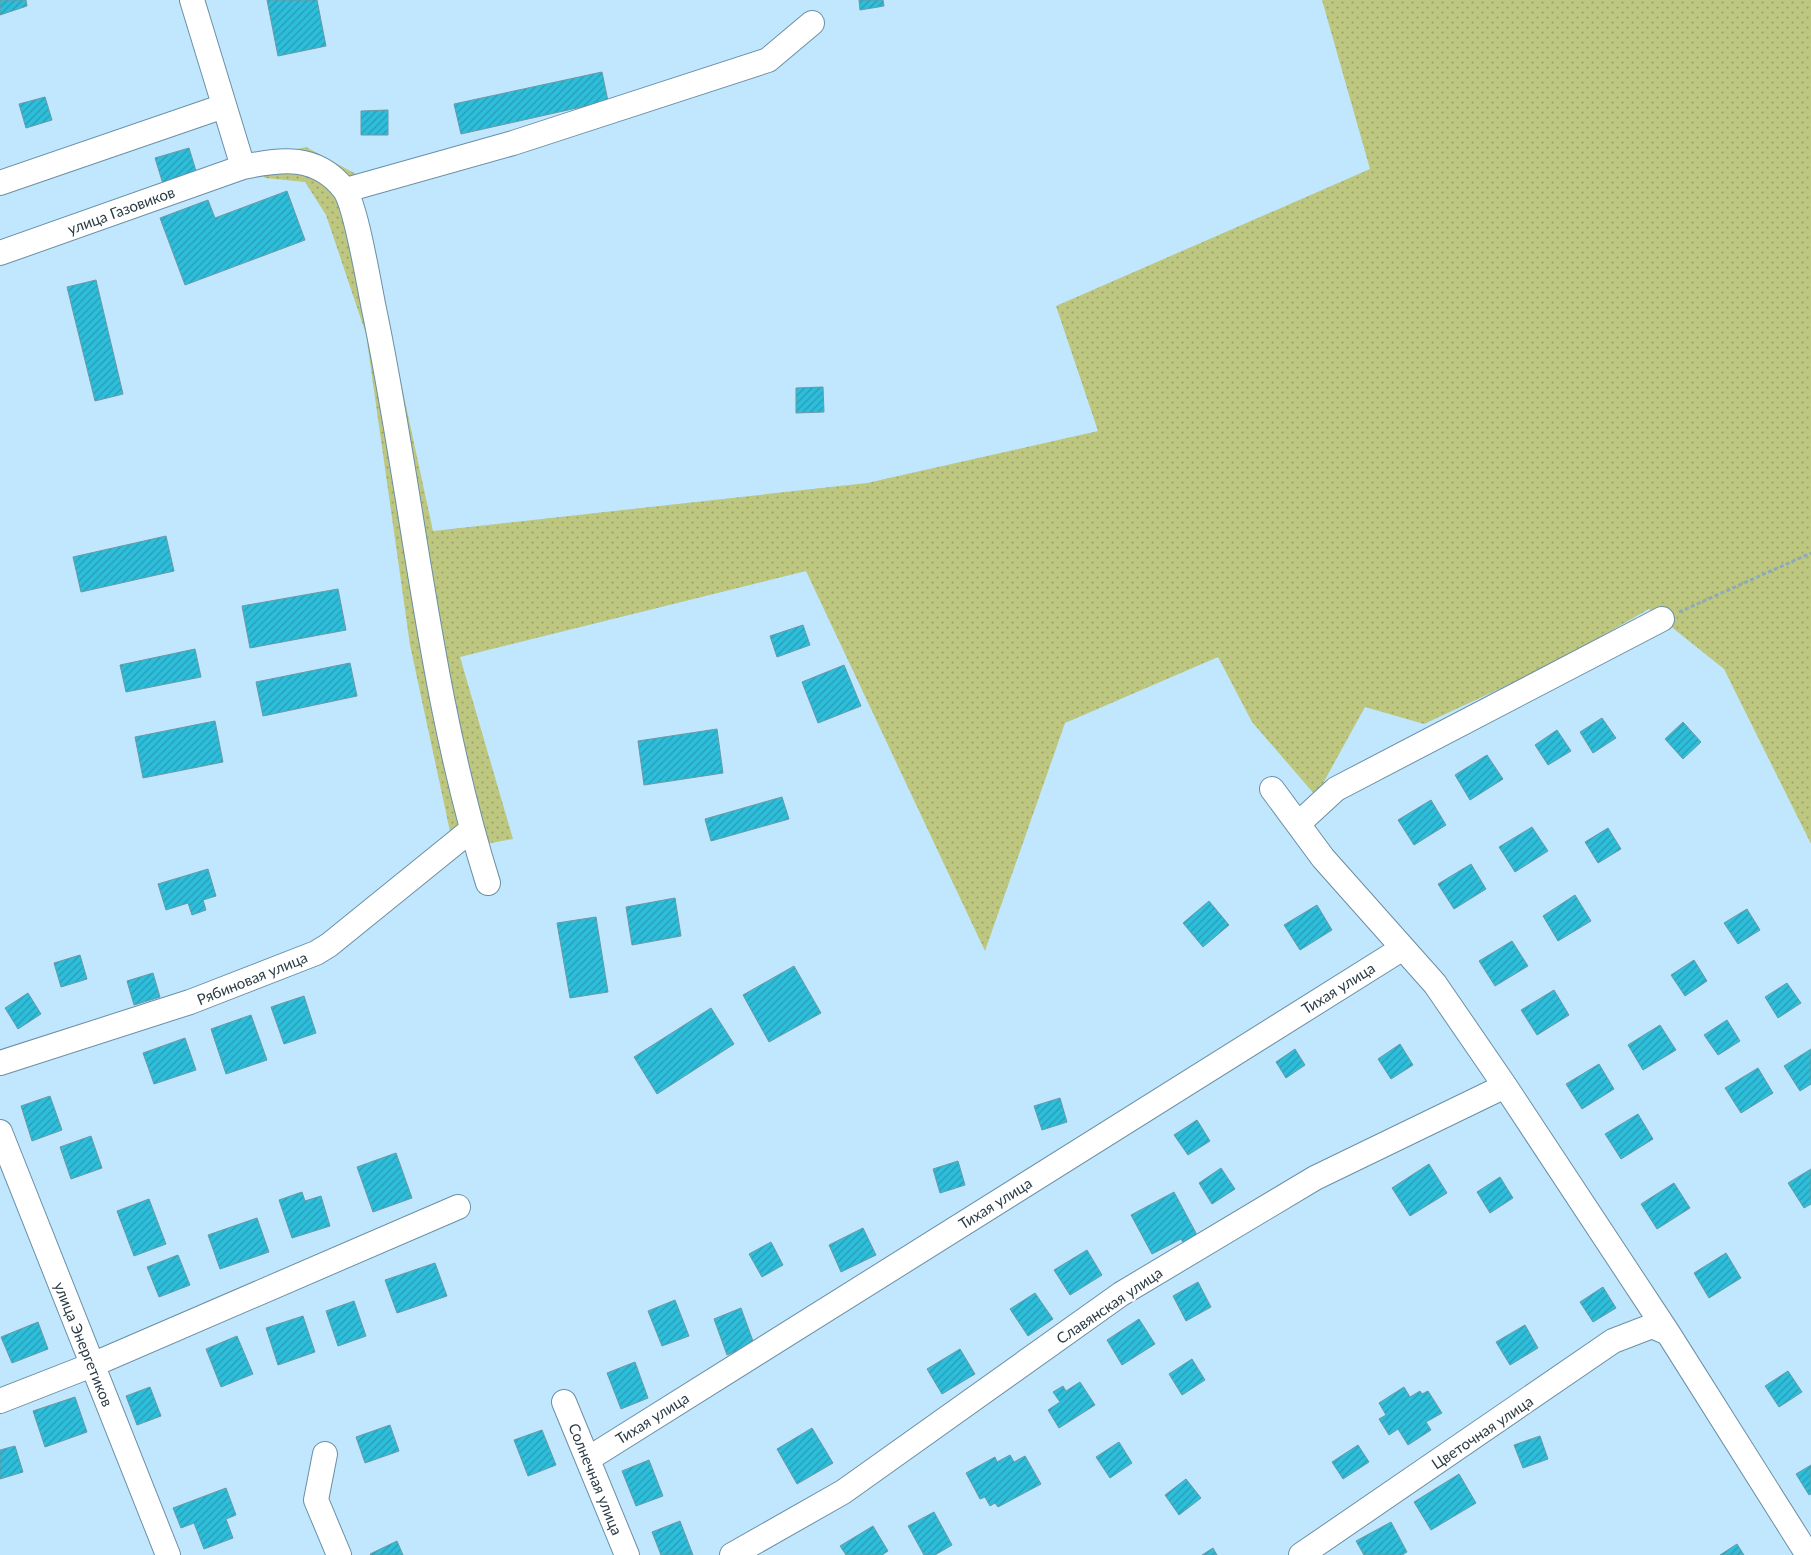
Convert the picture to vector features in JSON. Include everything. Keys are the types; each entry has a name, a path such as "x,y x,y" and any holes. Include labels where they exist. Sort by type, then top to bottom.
{"street":[{"path":"192,0 243,167"},
{"path":"488,883 472,830 430,640 385,363 355,219 346,190 512,143 768,60 812,23"},
{"path":"0,183 224,106"},
{"name":"улица Газовиков","path":"0,253 243,167 282,159 324,169 346,190"},
{"path":"1298,824 1336,789 1662,619"},
{"path":"1272,789 1324,858 1435,984 1505,1086 1668,1333 1808,1555"},
{"name":"Рябиновая улица","path":"0,1063 190,1002 316,953 329,945 472,830"},
{"name":"Тихая улица","path":"588,1459 1403,948"},
{"name":"Славянская улица","path":"732,1555 843,1492 1121,1294 1315,1178 1505,1086"},
{"name":"улица Энергетиков","path":"0,1132 168,1555"},
{"path":"0,1401 92,1366 458,1207"},
{"name":"Цветочная улица","path":"1301,1555 1613,1341 1652,1326 1668,1333"},
{"name":"Солнечная улица","path":"564,1402 627,1555"},
{"path":"326,1454 316,1500 340,1555"}],"path":[{"path":"1662,619 1811,553"}],"green space":[{"path":"1322,0 1811,0 1811,844 1724,669 1649,609 1553,664 1424,724 1365,707 1316,796 1252,722 1218,657 1065,723 985,951 806,571 460,657 513,839 454,850 410,645 366,334 326,215 305,182 265,178 253,160 306,147 356,174 433,531 867,483 1098,431 1056,306 1370,169"}],"building":[{"path":"0,0 26,0 27,6 0,15"},
{"path":"267,0 317,0 326,46 278,56"},
{"path":"859,0 883,0 884,6 860,10"},
{"path":"602,72 608,101 461,134 454,104"},
{"path":"45,97 52,120 26,128 19,104"},
{"path":"388,110 388,135 361,135 361,111"},
{"path":"189,148 197,174 163,184 155,158"},
{"path":"287,191 305,240 185,285 160,218 208,200 215,218"},
{"path":"96,280 123,394 95,401 67,287"},
{"path":"823,387 824,412 796,413 796,388"},
{"path":"166,536 174,571 81,592 73,557"},
{"path":"338,589 346,630 250,648 242,606"},
{"path":"803,625 810,645 777,657 770,636"},
{"path":"195,649 201,677 126,692 120,665"},
{"path":"350,663 357,696 263,716 256,682"},
{"path":"844,665 861,706 818,723 802,682"},
{"path":"1602,718 1616,738 1593,753 1580,732"},
{"path":"215,721 223,762 143,778 135,737"},
{"path":"1683,722 1701,742 1683,759 1665,739"},
{"path":"717,729 723,773 644,785 638,741"},
{"path":"1557,730 1571,751 1548,765 1535,745"},
{"path":"1487,755 1503,779 1470,800 1455,775"},
{"path":"782,797 789,819 711,841 705,819"},
{"path":"1431,800 1446,825 1414,845 1398,820"},
{"path":"1532,827 1548,851 1515,872 1499,847"},
{"path":"1608,828 1621,849 1598,863 1585,842"},
{"path":"1471,864 1486,889 1454,909 1438,884"},
{"path":"208,869 216,896 203,900 206,910 192,915 188,903 166,910 158,884"},
{"path":"1575,895 1591,921 1558,941 1543,916"},
{"path":"675,898 681,936 632,945 626,907"},
{"path":"1209,901 1229,925 1203,947 1183,923"},
{"path":"1317,905 1332,930 1300,950 1284,925"},
{"path":"1747,909 1760,930 1738,944 1724,923"},
{"path":"596,917 608,992 570,998 557,923"},
{"path":"1512,941 1528,966 1495,986 1479,961"},
{"path":"80,955 87,979 61,987 54,963"},
{"path":"1694,960 1707,981 1685,996 1671,975"},
{"path":"794,966 821,1013 769,1042 743,995"},
{"path":"153,973 160,997 134,1005 127,981"},
{"path":"1787,983 1801,1003 1778,1018 1765,997"},
{"path":"1554,990 1569,1015 1537,1035 1521,1010"},
{"path":"28,993 41,1014 18,1029 5,1008"},
{"path":"304,996 316,1033 284,1044 271,1007"},
{"path":"711,1008 734,1044 657,1094 634,1057"},
{"path":"251,1015 267,1060 226,1074 211,1029"},
{"path":"1727,1020 1740,1041 1718,1055 1704,1035"},
{"path":"1660,1025 1676,1050 1643,1070 1628,1045"},
{"path":"185,1038 196,1070 154,1084 143,1053"},
{"path":"1400,1044 1413,1065 1391,1079 1378,1059"},
{"path":"1295,1049 1305,1065 1286,1078 1276,1062"},
{"path":"1811,1049 1811,1084 1800,1091 1784,1066"},
{"path":"1599,1064 1614,1089 1582,1109 1566,1084"},
{"path":"1758,1068 1773,1093 1741,1113 1725,1088"},
{"path":"50,1096 62,1130 32,1141 21,1106"},
{"path":"1060,1098 1067,1122 1042,1130 1034,1106"},
{"path":"1638,1114 1653,1139 1621,1159 1605,1134"},
{"path":"1197,1120 1210,1141 1188,1155 1174,1135"},
{"path":"91,1136 102,1168 71,1179 60,1147"},
{"path":"396,1153 412,1198 373,1212 357,1167"},
{"path":"958,1161 965,1185 940,1193 933,1169"},
{"path":"1429,1164 1447,1193 1410,1216 1392,1188"},
{"path":"1221,1168 1235,1189 1212,1204 1199,1183"},
{"path":"1811,1169 1811,1204 1804,1208 1788,1183"},
{"path":"1500,1177 1513,1198 1490,1213 1477,1192"},
{"path":"1674,1183 1690,1208 1657,1229 1641,1204"},
{"path":"302,1192 305,1201 321,1196 330,1226 292,1238 279,1200"},
{"path":"1174,1192 1196,1233 1195,1240 1184,1244 1181,1239 1152,1254 1131,1215"},
{"path":"149,1199 166,1244 134,1256 117,1211"},
{"path":"257,1218 269,1252 220,1269 208,1235"},
{"path":"863,1228 876,1255 841,1272 829,1245"},
{"path":"771,1242 783,1265 762,1277 749,1254"},
{"path":"1087,1250 1102,1275 1070,1295 1054,1270"},
{"path":"1726,1253 1741,1278 1709,1298 1694,1273"},
{"path":"178,1255 190,1285 159,1297 147,1267"},
{"path":"435,1263 447,1296 397,1313 385,1280"},
{"path":"1198,1282 1211,1307 1186,1321 1173,1296"},
{"path":"1603,1287 1616,1308 1593,1322 1580,1302"},
{"path":"1035,1293 1053,1319 1028,1336 1010,1309"},
{"path":"675,1300 689,1336 662,1346 648,1311"},
{"path":"354,1301 366,1336 338,1346 326,1311"},
{"path":"741,1308 754,1344 727,1355 714,1319"},
{"path":"303,1316 315,1352 278,1365 266,1328"},
{"path":"1139,1319 1155,1344 1122,1365 1107,1340"},
{"path":"38,1322 48,1349 12,1363 1,1337"},
{"path":"1525,1325 1538,1348 1510,1365 1496,1342"},
{"path":"237,1336 253,1374 221,1387 206,1349"},
{"path":"960,1349 975,1374 942,1394 927,1369"},
{"path":"1192,1359 1205,1380 1182,1395 1169,1374"},
{"path":"635,1362 648,1398 621,1409 607,1373"},
{"path":"1788,1371 1802,1392 1779,1407 1765,1386"},
{"path":"1080,1382 1095,1405 1059,1428 1048,1410 1060,1402 1053,1392 1063,1386 1066,1391"},
{"path":"150,1387 161,1416 137,1425 126,1396"},
{"path":"1404,1387 1410,1397 1420,1391 1422,1394 1428,1391 1442,1413 1426,1422 1431,1430 1408,1445 1398,1429 1389,1435 1379,1419 1386,1415 1379,1403"},
{"path":"75,1397 87,1432 45,1447 33,1411"},
{"path":"390,1425 399,1451 365,1463 356,1437"},
{"path":"812,1428 833,1463 797,1484 777,1449"},
{"path":"542,1430 556,1465 528,1476 514,1440"},
{"path":"1540,1436 1548,1459 1523,1468 1514,1445"},
{"path":"1119,1442 1132,1463 1110,1478 1096,1457"},
{"path":"1358,1445 1369,1462 1343,1479 1332,1462"},
{"path":"15,1446 23,1472 0,1479 0,1450"},
{"path":"1010,1455 1014,1462 1025,1456 1041,1484 998,1507 995,1503 990,1506 985,1497 980,1499 966,1473 995,1457 997,1462"},
{"path":"649,1460 663,1496 636,1506 622,1471"},
{"path":"1811,1465 1811,1494 1809,1495 1796,1474"},
{"path":"1459,1474 1476,1503 1431,1530 1414,1502"},
{"path":"1186,1479 1201,1498 1179,1515 1165,1495"},
{"path":"226,1488 236,1515 226,1519 233,1538 204,1549 194,1523 181,1528 173,1508"},
{"path":"934,1512 952,1545 935,1555 924,1555 908,1526"},
{"path":"680,1521 693,1555 661,1555 652,1532"},
{"path":"1391,1522 1407,1552 1402,1555 1364,1555 1356,1541"},
{"path":"873,1526 888,1551 882,1555 846,1555 840,1546"},
{"path":"397,1541 403,1555 370,1554"},
{"path":"1737,1544 1744,1555 1720,1555"},
{"path":"1213,1548 1217,1555 1202,1555"}]}
